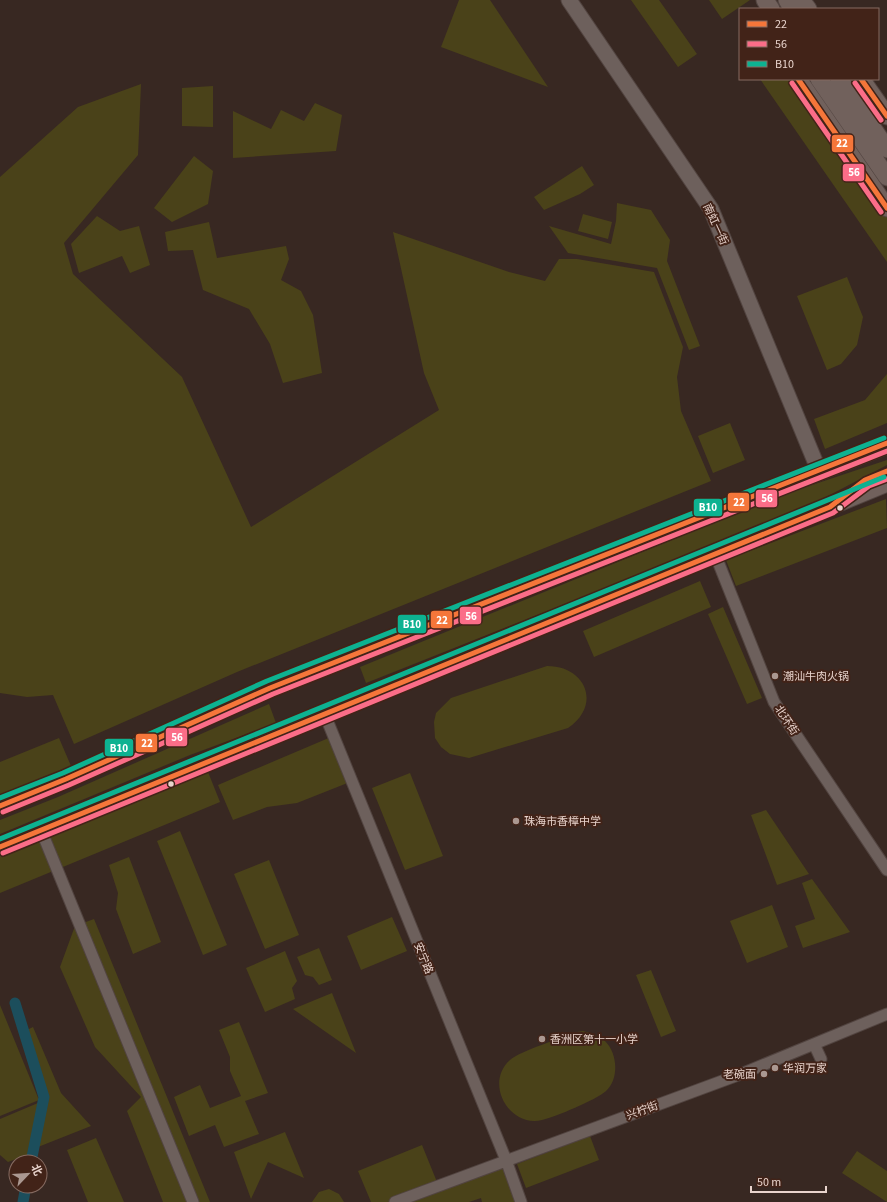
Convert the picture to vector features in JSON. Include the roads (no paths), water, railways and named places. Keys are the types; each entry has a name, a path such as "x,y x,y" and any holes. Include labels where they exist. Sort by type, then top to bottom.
{"main road":[{"name":"南虹一街","path":"569,0 711,209 819,471"},
{"path":"801,0 807,8"},
{"path":"799,80 887,208"},
{"path":"820,80 887,177"},
{"path":"840,80 887,149"},
{"path":"862,80 887,116"},
{"path":"0,806 66,779 270,688 882,446"},
{"path":"830,507 865,480 887,471"},
{"path":"0,847 887,484"}],"street":[{"name":"北环街","path":"715,554 774,702 887,870"},
{"name":"安宁路","path":"325,715 506,1160 521,1202"},
{"path":"41,830 193,1202"},
{"name":"兴柠街","path":"395,1202 741,1074 887,1014"},
{"path":"814,1044 821,1060"}],"waterway":[{"path":"15,1003 44,1097 33,1154"},
{"path":"23,1202 24,1194"}],"place":[{"name":"潮汕牛肉火锅","path":"775,676"},
{"name":"珠海市香樟中学","path":"516,821"},
{"name":"香洲区第十一小学","path":"542,1039"},
{"name":"华润万家","path":"775,1068"},
{"name":"老碗面","path":"764,1074"}]}
